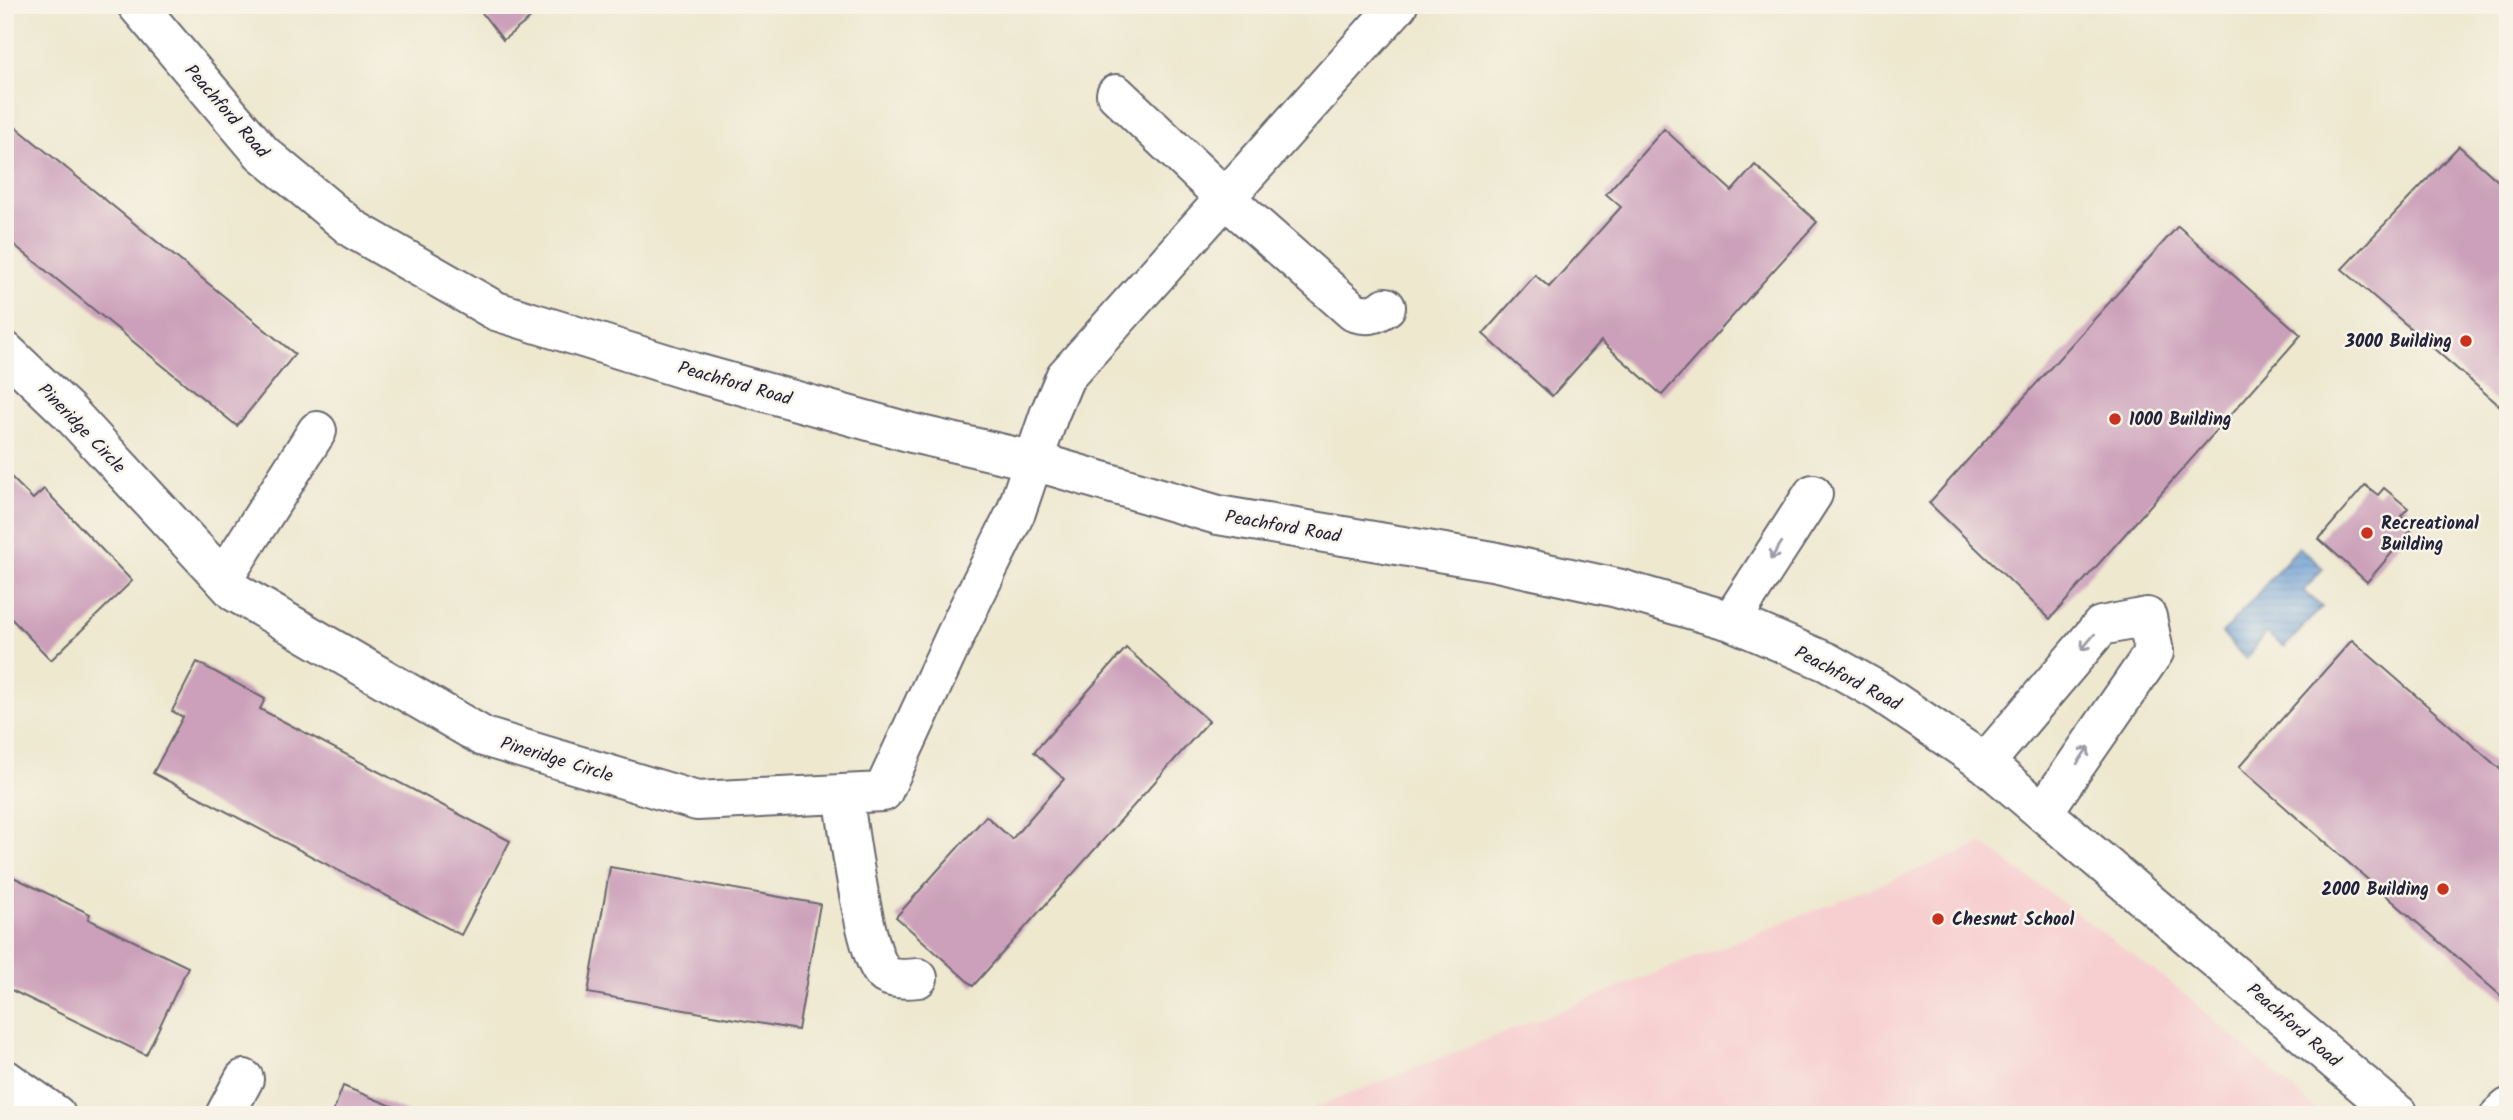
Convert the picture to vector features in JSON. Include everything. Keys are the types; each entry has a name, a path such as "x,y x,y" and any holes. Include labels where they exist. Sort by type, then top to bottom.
{"street":[{"name":"Peachford Road","path":"137,5 262,153 353,229 496,311 733,383 912,433 1034,461 1218,515 1492,561 1617,588 1731,621 1827,662 1880,692 1985,763 2399,1115"},
{"path":"1034,461 1065,377 1398,5"},
{"path":"1116,94 1224,197 1354,312 1375,314 1386,307"},
{"name":"Pineridge Circle","path":"5,351 68,411 235,592 484,737 696,801 883,792 963,618 1017,512 1034,461"},
{"path":"223,579 317,431"},
{"path":"1731,621 1813,494"},
{"path":"1985,763 2101,626 2147,617 2154,652 2044,811"},
{"path":"2061,674 2103,690 2108,719"},
{"path":"843,794 868,939 876,964 886,975 906,979 918,978"},
{"path":"5,1079 56,1115"},
{"path":"225,1115 244,1079"},
{"path":"2500,1115 2508,1108"}],"shaded area":[{"name":"Chesnut School","path":"1983,844 2185,994 2322,1115 1296,1115"}],"water":[{"path":"2299,547 2323,568 2304,591 2322,607 2285,647 2265,633 2246,659 2222,634"}],"building":[{"path":"476,5 547,5 503,40"},
{"path":"17,128 295,354 237,426 7,239 5,241 5,143"},
{"path":"1664,129 1732,191 1755,165 1817,222 1662,395 1601,341 1552,396 1483,334 1535,275 1549,287 1621,207 1606,194"},
{"name":"3000 Building","path":"2459,146 2508,190 2508,413 2342,269"},
{"name":"1000 Building","path":"2178,226 2301,335 2050,619 1929,503"},
{"path":"5,471 33,499 44,489 132,581 51,660 5,612"},
{"name":"Recreational Building","path":"2365,485 2378,495 2384,488 2408,508 2401,516 2414,527 2367,582 2319,539"},
{"name":"2000 Building","path":"2352,640 2508,776 2508,1002 2239,767"},
{"path":"1126,648 1209,721 973,986 896,917 986,816 1012,839 1064,779 1034,752"},
{"path":"197,662 265,699 260,709 510,841 461,935 153,773 183,717 172,711"},
{"path":"610,867 820,904 798,1030 588,993"},
{"path":"5,873 90,914 88,919 188,967 146,1055 5,987"},
{"path":"343,1086 414,1115 332,1115"}],"place":[{"name":"3000 Building","path":"2466,341"},
{"name":"1000 Building","path":"2115,419"},
{"name":"Recreational Building","path":"2367,533"},
{"name":"2000 Building","path":"2443,889"},
{"name":"Chesnut School","path":"1938,919"}]}
